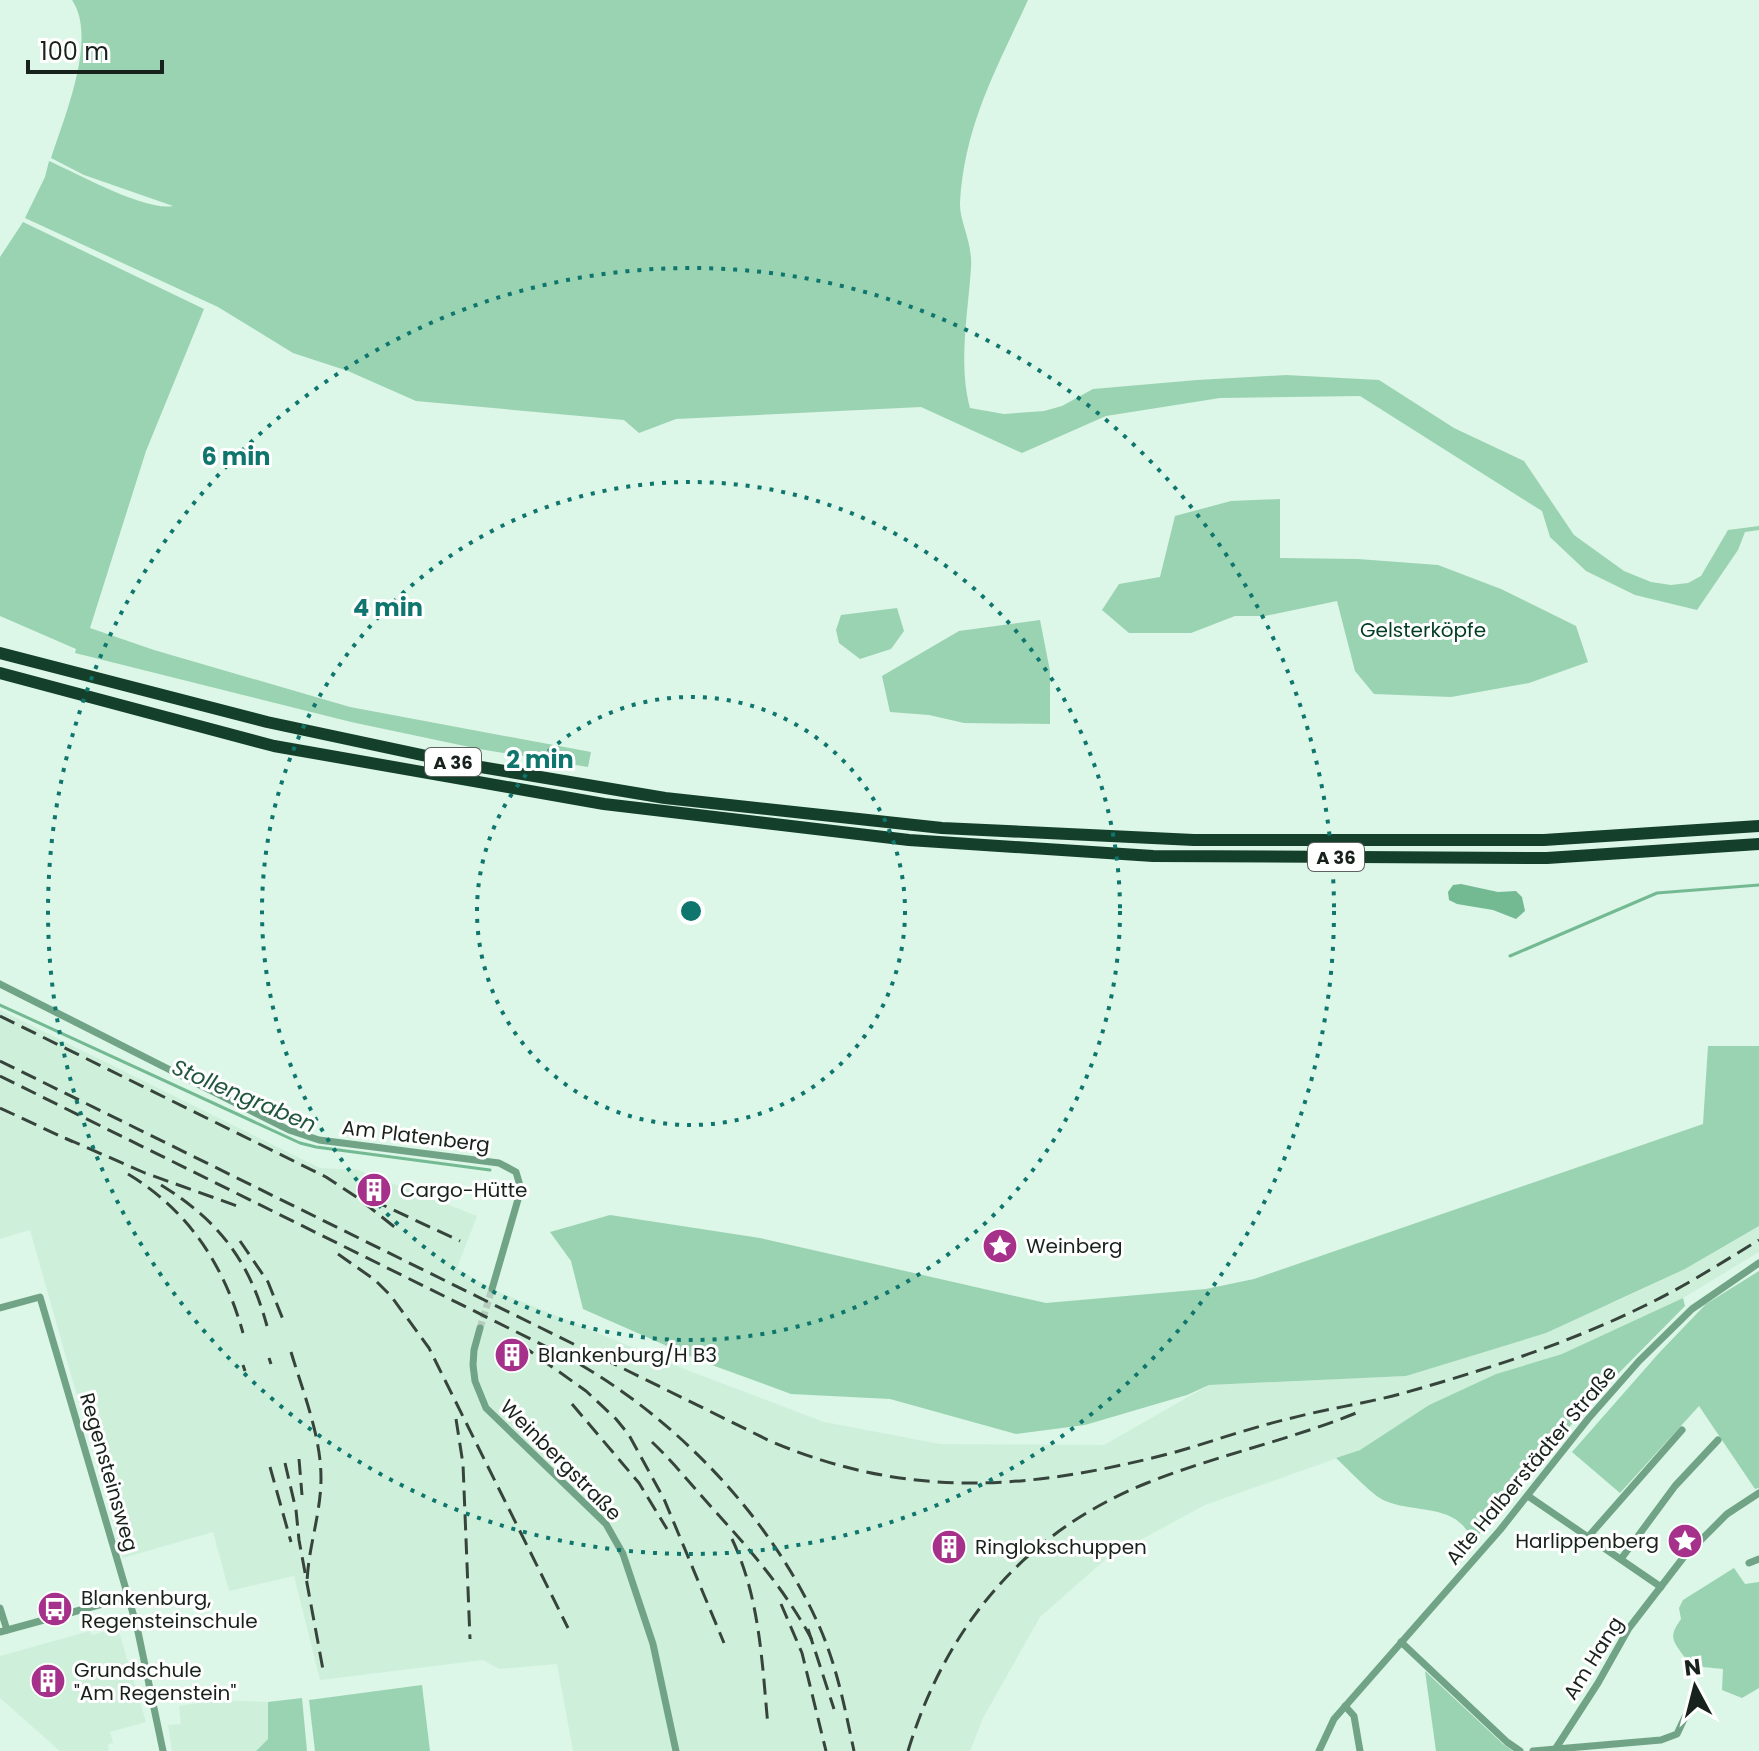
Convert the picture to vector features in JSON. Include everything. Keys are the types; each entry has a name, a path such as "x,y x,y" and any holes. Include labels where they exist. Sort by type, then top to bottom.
{"highway":[{"name":"A 36","path":"0,653 267,722 469,765 665,798 942,828 1194,840 1528,840 1759,826"},
{"name":"A 36","path":"0,673 274,746 604,804 909,840 1153,856 1547,858 1759,844"}],"street":[{"name":"Am Platenberg","path":"0,984 289,1130 319,1140 499,1163 516,1172 520,1180 517,1203 492,1289"},
{"name":"Alte Halberstädter Straße","path":"1319,1751 1327,1731 1345,1706 1528,1496 1588,1419 1656,1342 1701,1302 1759,1263"},
{"name":"Regensteinsweg","path":"0,1308 40,1297 128,1597 153,1695 163,1751"},
{"name":"Weinbergstraße","path":"480,1328 473,1365 475,1381 486,1408 606,1524 623,1554 653,1644 676,1751"},
{"path":"1588,1537 1682,1430"},
{"path":"1621,1559 1675,1486 1718,1440"},
{"name":"Am Hang","path":"1556,1748 1629,1628 1661,1587 1703,1537 1727,1514 1759,1493"},
{"path":"1528,1496 1661,1587"},
{"path":"1749,1563 1759,1559"},
{"path":"0,1608 4,1631 128,1597"},
{"path":"1401,1642 1520,1751"},
{"path":"1345,1706 1354,1716 1360,1751"},
{"path":"1533,1751 1670,1737 1681,1729 1685,1717"}],"shaded area":[{"path":"1453,885 1498,892 1516,891 1522,897 1525,911 1516,919 1449,900 1448,892"},
{"path":"0,1010 320,1168 358,1170 477,1216 457,1268 492,1289 687,1370 824,1422 940,1444 1104,1445 1209,1385 1406,1376 1617,1301 1685,1269 1759,1226 1759,1252 1683,1298 1565,1353 1496,1374 1429,1405 1360,1450 1205,1505 1107,1558 1040,1617 983,1718 970,1751 573,1751 557,1664 499,1669 483,1660 320,1680 294,1576 229,1591 213,1532 123,1558 30,1230 0,1239"},
{"path":"110,1630 119,1632 146,1722 110,1732 113,1743 108,1744 109,1751 60,1751 0,1698 0,1656 90,1631 92,1635"},
{"path":"216,1700 268,1702 268,1739 256,1751 172,1751 168,1725 181,1724 179,1706"}],"green space":[{"path":"72,0 1028,0 975,122 963,174 960,210 971,259 964,356 970,408 1004,414 1044,411 1062,406 1093,389 1197,380 1286,375 1379,380 1454,428 1524,461 1574,535 1624,571 1651,582 1671,585 1688,583 1701,576 1728,530 1759,526 1759,530 1745,532 1738,550 1697,610 1635,595 1586,571 1550,537 1542,511 1360,396 1220,398 1106,416 1022,453 921,407 676,419 639,433 624,420 416,401 348,371 293,353 218,307 25,218 45,177 49,161 129,198 173,206 84,175 51,158 70,100 80,56 82,35"},
{"path":"23,222 204,309 146,451 90,628 154,650 350,707 591,752 588,767 479,749 351,722 75,653 76,649 0,616 0,257"},
{"name":"Gelsterköpfe","path":"1280,499 1280,558 1358,559 1438,565 1501,589 1576,626 1588,662 1529,683 1451,697 1374,694 1355,671 1337,601 1265,616 1235,616 1191,633 1129,633 1102,610 1119,584 1160,577 1175,516 1231,501"},
{"path":"897,608 904,631 891,649 860,659 839,643 836,630 841,615"},
{"path":"1040,620 1050,671 1050,724 964,723 929,715 890,712 882,676 959,631"},
{"path":"1708,1046 1759,1046 1759,1226 1685,1269 1546,1333 1406,1376 1209,1385 1187,1395 1085,1425 1016,1434 890,1399 791,1394 701,1361 583,1309 571,1261 550,1232 610,1215 760,1238 1046,1303 1206,1289 1254,1279 1703,1124"},
{"path":"1759,1271 1759,1488 1755,1489 1699,1406 1620,1493 1572,1452 1706,1304"},
{"path":"1683,1298 1685,1306 1608,1384 1496,1508 1473,1544 1467,1530 1458,1521 1448,1515 1383,1500 1336,1458 1360,1450 1429,1405 1496,1374 1562,1354"},
{"path":"1734,1568 1745,1584 1759,1582 1759,1688 1742,1698 1722,1690 1723,1669 1692,1664 1673,1637 1681,1619 1679,1608 1683,1600"},
{"path":"1425,1671 1503,1744 1513,1751 1436,1751"},
{"path":"422,1685 430,1751 315,1751 309,1700"},
{"path":"302,1698 307,1751 256,1751 268,1739 268,1702"}],"waterway":[{"name":"Stollengraben","path":"1510,956 1657,893 1759,885"},
{"name":"Stollengraben","path":"0,1005 300,1143 490,1170"}],"tunnel":[{"path":"480,1328 492,1289"}],"railway":[{"path":"0,1016 326,1177 397,1229"},
{"path":"0,1061 770,1441 821,1460 871,1473 921,1480 970,1483 1068,1475 1119,1466 1316,1412 1386,1398 1524,1356 1585,1333 1674,1291 1759,1240"},
{"path":"0,1076 567,1357 644,1408 715,1472 775,1547 820,1628 840,1688 854,1751"},
{"path":"0,1108 73,1142"},
{"path":"65,1138 145,1173 240,1207"},
{"path":"128,1174 169,1205 201,1242 226,1285 243,1333"},
{"path":"161,1185 200,1213 229,1244 251,1281 267,1326"},
{"path":"372,1200 460,1241"},
{"path":"240,1241 268,1282 284,1322"},
{"path":"338,1254 375,1280 391,1296 429,1348 568,1628"},
{"path":"520,1344 586,1391 629,1435 664,1499 724,1643"},
{"path":"291,1352 310,1414 320,1462 320,1491 307,1583"},
{"path":"269,1358 271,1364"},
{"path":"243,1365 245,1371"},
{"path":"572,1404 639,1483 667,1529"},
{"path":"908,1751 944,1663 968,1624 996,1588 1028,1556 1064,1528 1103,1503 1147,1483 1361,1411"},
{"path":"456,1419 463,1464 470,1639"},
{"path":"652,1442 755,1557 780,1588 812,1640"},
{"path":"299,1459 302,1495"},
{"path":"285,1463 324,1675"},
{"path":"270,1467 291,1542"},
{"path":"732,1539 754,1607 768,1726"},
{"path":"781,1604 802,1653 826,1751"},
{"path":"808,1629 834,1709"}],"place":[{"name":"Cargo-Hütte","path":"374,1190"},
{"name":"Weinberg","path":"1000,1246"},
{"name":"Blankenburg/H B3","path":"512,1355"},
{"name":"Harlippenberg","path":"1685,1541"},
{"name":"Ringlokschuppen","path":"949,1547"},
{"name":"Blankenburg, Regensteinschule","path":"55,1609"},
{"name":"Grundschule \"Am Regenstein\"","path":"48,1681"}]}
